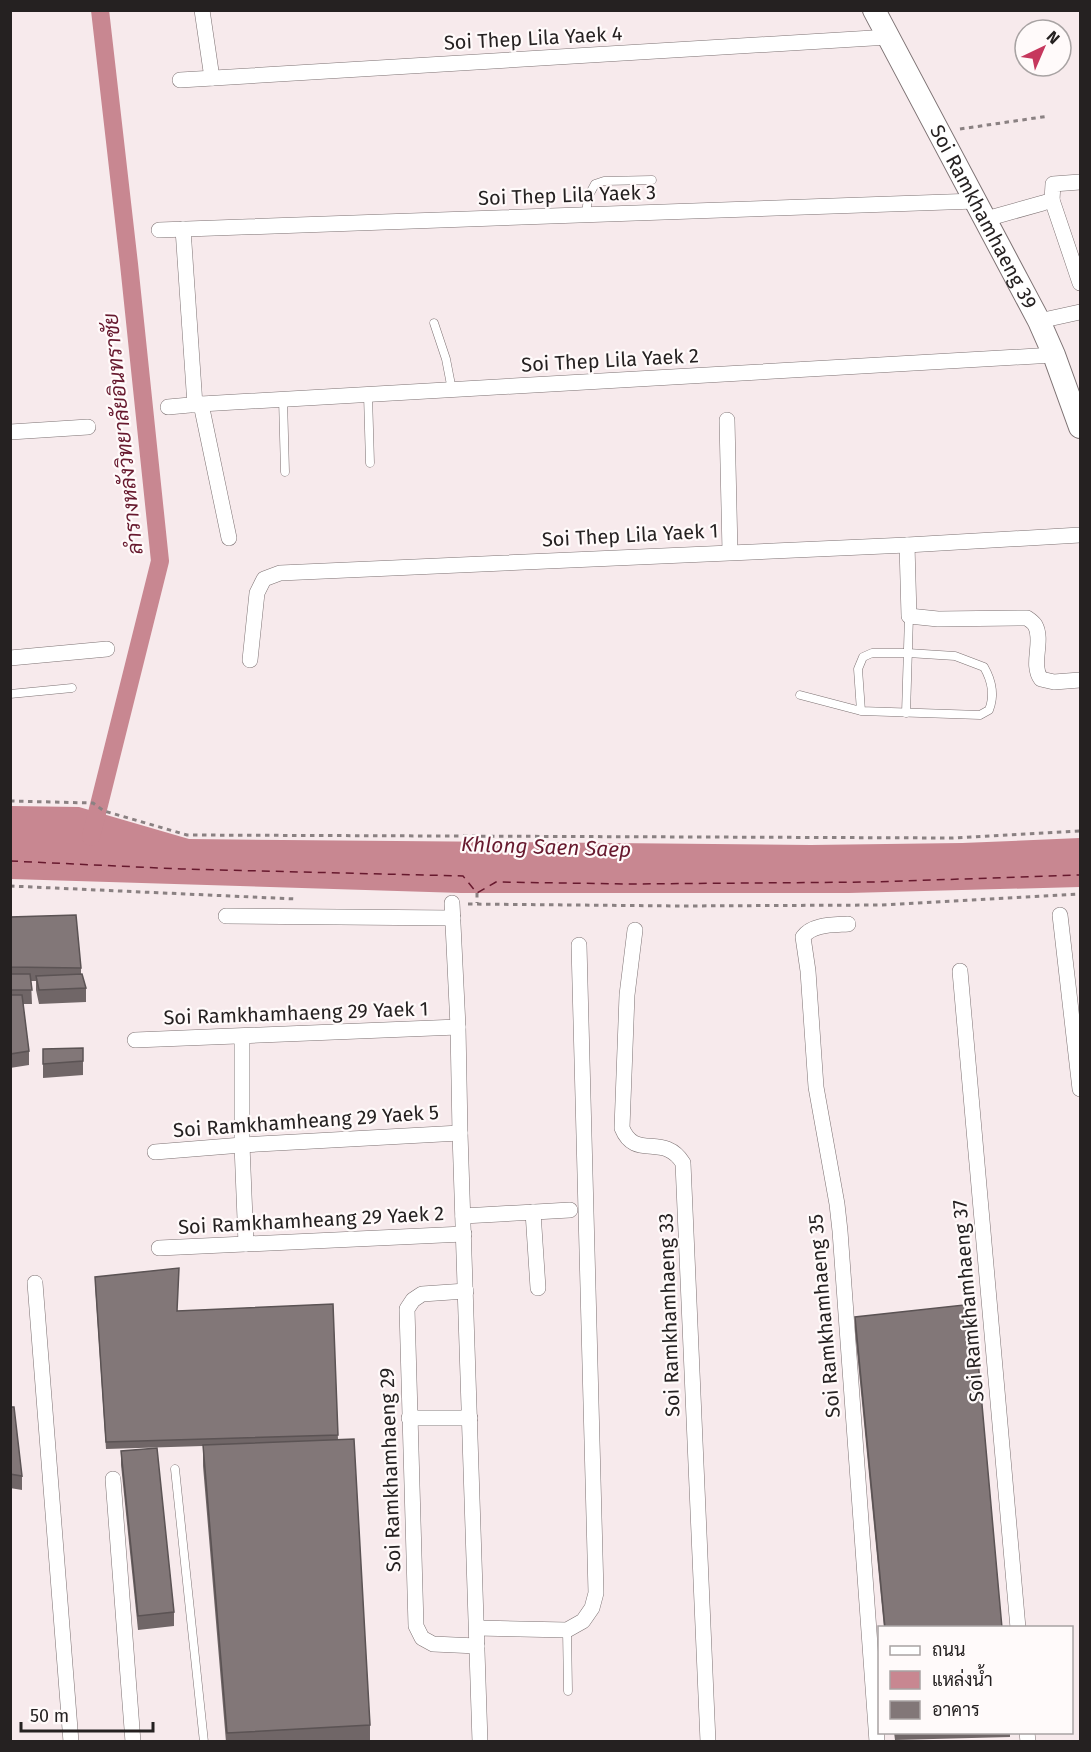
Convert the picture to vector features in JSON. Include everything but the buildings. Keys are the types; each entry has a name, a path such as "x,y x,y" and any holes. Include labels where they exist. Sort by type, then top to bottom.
{"main road":[{"name":"Soi Ramkhamhaeng 39","path":"874,10 1039,321 1080,427"}],"street":[{"path":"202,10 212,78"},
{"name":"Soi Thep Lila Yaek 4","path":"180,81 888,37"},
{"path":"1080,182 1053,184 1052,200 1080,283"},
{"name":"Soi Thep Lila Yaek 3","path":"159,230 586,215 981,210 1052,200"},
{"path":"183,229 198,404 230,538"},
{"path":"1039,321 1080,312"},
{"name":"Soi Thep Lila Yaek 2","path":"168,407 1054,355"},
{"path":"727,420 730,552"},
{"path":"10,432 88,427"},
{"name":"Soi Thep Lila Yaek 1","path":"250,660 257,593 264,579 280,573 1080,535"},
{"path":"907,545 909,616 938,619 1027,618 1035,626 1036,672 1041,679 1054,682 1080,680"},
{"path":"10,658 107,649"},
{"path":"226,916 452,911 458,1027 459,1133 480,1742"},
{"path":"1060,915 1080,1089"},
{"name":"Soi Ramkhamhaeng 35","path":"848,924 814,928 807,931 803,937 808,970 816,1087 837,1204 852,1322 877,1742"},
{"name":"Soi Ramkhamhaeng 33","path":"635,930 627,995 622,1128 625,1137 637,1145 663,1147 677,1153 683,1163 708,1742"},
{"path":"477,1628 567,1630 584,1621 592,1608 596,1593 579,945"},
{"name":"Soi Ramkhamhaeng 37","path":"960,972 1018,1626"},
{"name":"Soi Ramkhamhaeng 29 Yaek 1","path":"135,1040 458,1027"},
{"path":"242,1037 242,1145 246,1244"},
{"name":"Soi Ramkhamheang 29 Yaek 5","path":"155,1152 459,1133"},
{"path":"463,1216 570,1210"},
{"path":"533,1212 538,1288"},
{"name":"Soi Ramkhamheang 29 Yaek 2","path":"159,1248 464,1234"},
{"path":"35,1283 70,1742"},
{"name":"Soi Ramkhamhaeng 29","path":"466,1291 422,1294 413,1300 407,1309 409,1418 416,1626 422,1638 433,1644 477,1646"},
{"path":"409,1418 470,1418"},
{"path":"113,1479 133,1742"}],"lane":[{"path":"586,215 590,192 595,184 604,181 652,180"},
{"path":"434,323 446,359 452,390"},
{"path":"368,394 370,463"},
{"path":"283,399 285,472"},
{"path":"906,713 909,616"},
{"path":"800,695 861,711 980,715 989,711 993,701 991,678 984,666 956,656 872,653 863,657 858,669 861,711"},
{"path":"10,694 72,688"},
{"path":"176,1469 204,1742"},
{"path":"567,1630 568,1691"}],"path":[{"path":"940,132 1049,116"},
{"path":"10,801 93,803 104,811 187,835 953,837 1080,831"},
{"path":"10,886 300,899"},
{"path":"477,893 477,904"},
{"path":"452,911 477,904 880,905 1080,894"}],"water":[{"name":"Khlong Saen Saep","path":"11,806 79,807 189,839 811,845 962,843 1080,838 1080,887 849,893 461,893 11,879"}],"waterway":[{"name":"ลำรางหลังวิทยาลัยอินทราชัย","path":"91,837 160,561 100,10"}],"ferry route":[{"path":"10,861 181,869 463,876 477,893 496,882 630,884 874,882 1080,875"}]}
